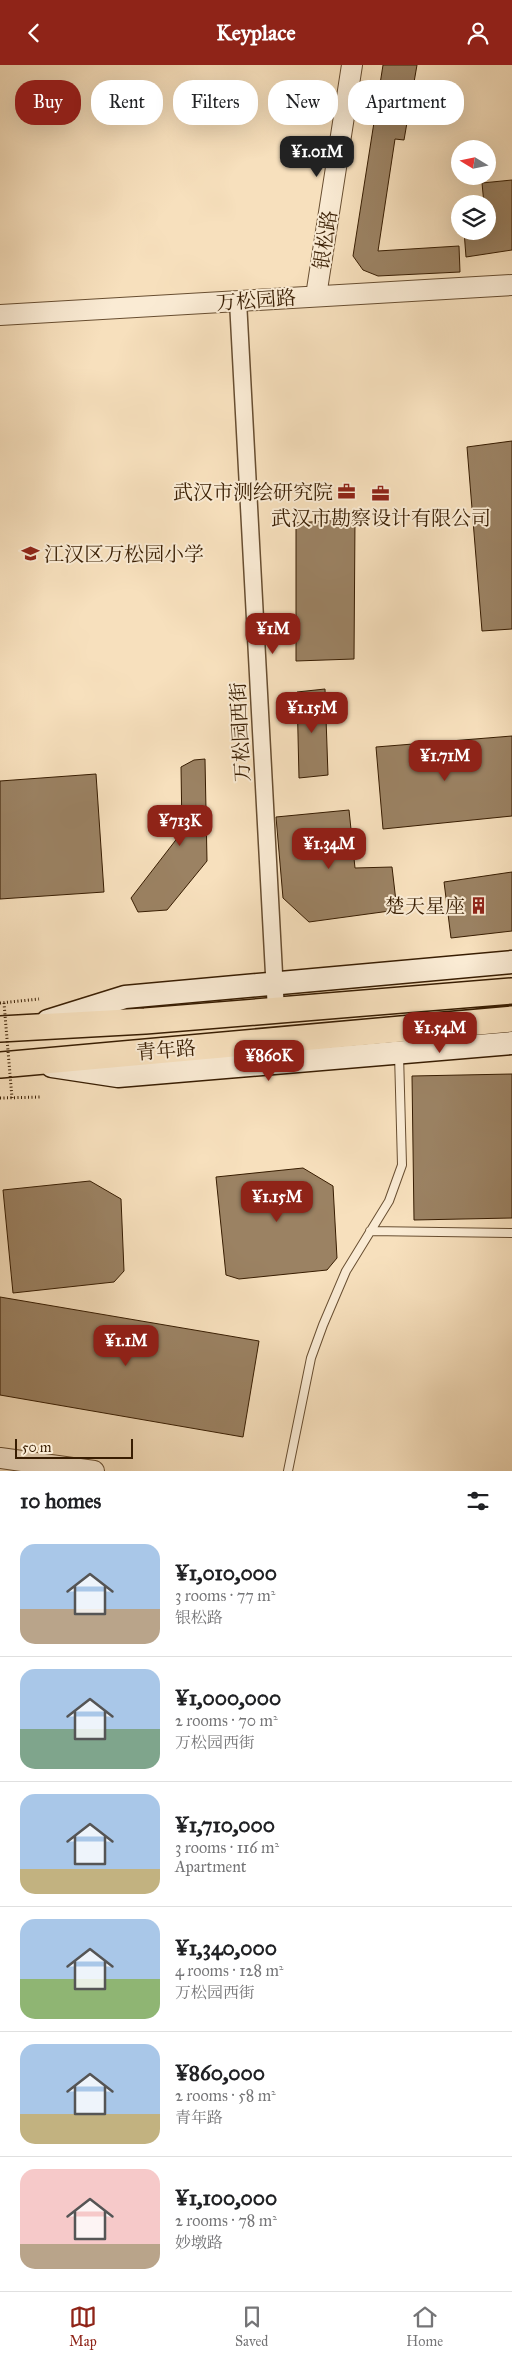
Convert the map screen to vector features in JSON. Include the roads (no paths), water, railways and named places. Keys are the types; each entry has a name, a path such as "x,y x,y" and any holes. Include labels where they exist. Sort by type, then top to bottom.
{"main road":[{"path":"30,1027 126,997 512,964"},
{"path":"367,1003 512,964"},
{"name":"青年路","path":"0,1029 144,1021 512,991"},
{"name":"青年路","path":"0,1065 512,1019"},
{"path":"370,1031 512,1041"},
{"path":"28,1062 118,1076 399,1053 512,1041"}],"street":[{"name":"银松路","path":"316,296 352,65"},
{"name":"万松园路","path":"0,315 512,285"},
{"name":"万松园西街","path":"238,301 276,1011"},
{"path":"0,1459 94,1471"}],"lane":[{"path":"288,1471 314,1350 346,1271 389,1201 402,1165 399,1053"},
{"path":"370,1231 512,1233"}],"place":[{"name":"武汉市测绘研究院","path":"347,492"},
{"name":"武汉市勘察设计有限公司","path":"381,494"},
{"name":"江汉区万松园小学","path":"30,554"},
{"name":"楚天星座","path":"479,906"}]}
